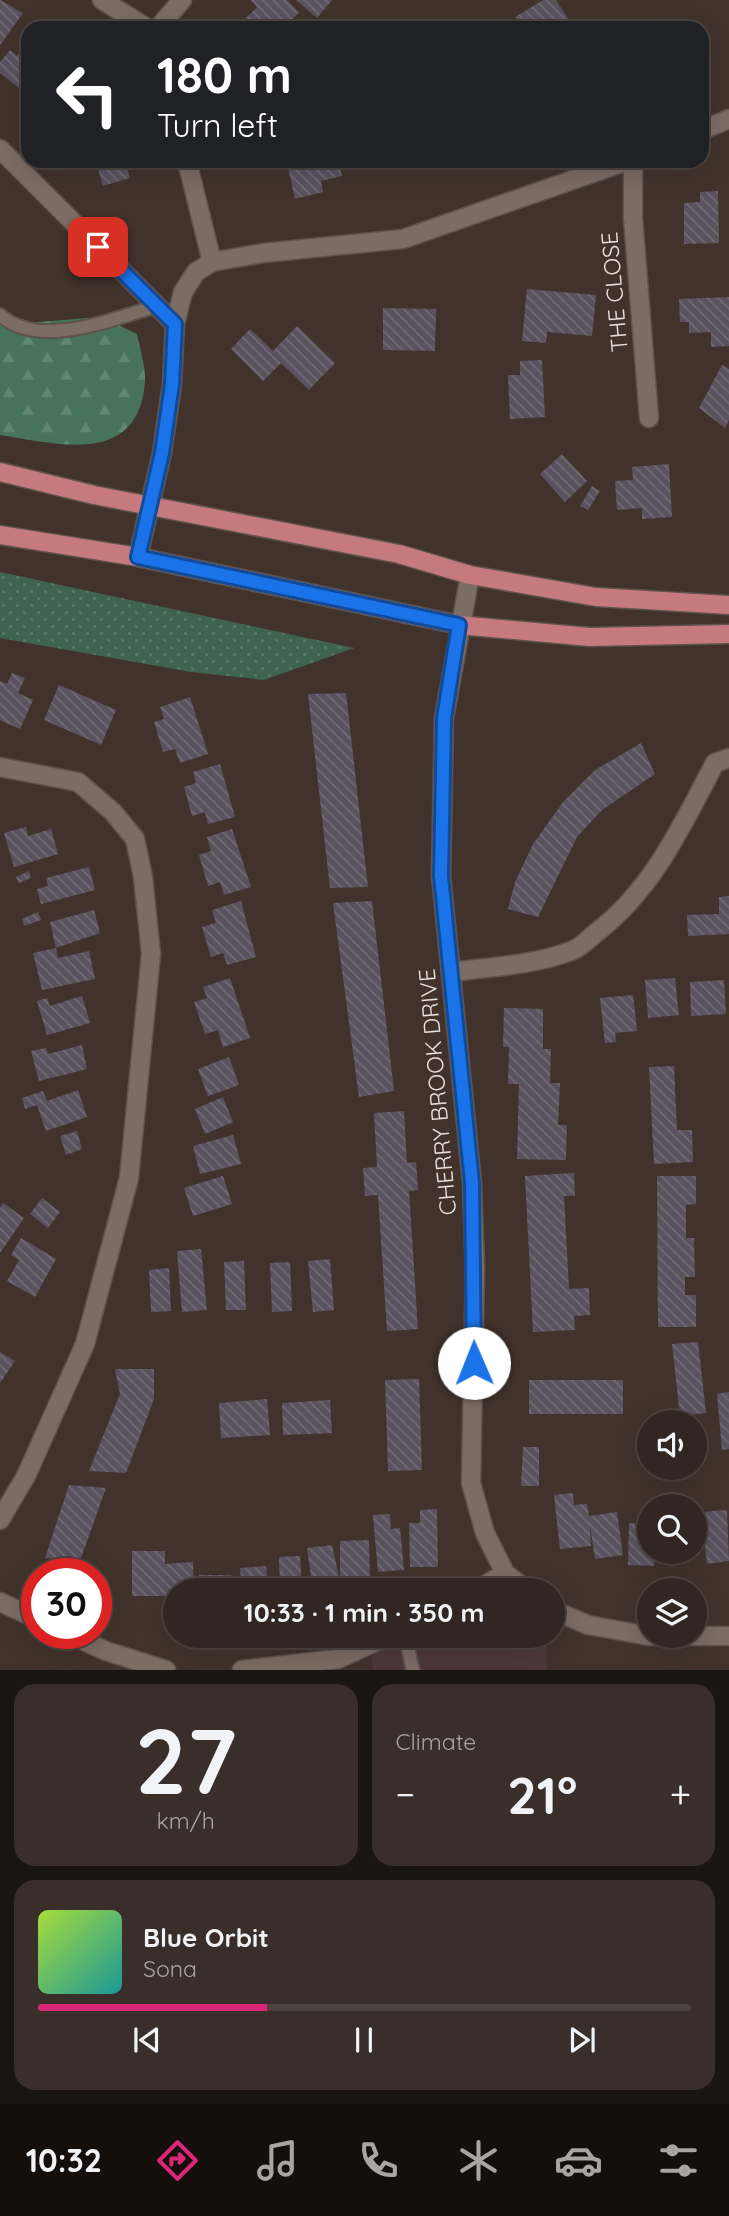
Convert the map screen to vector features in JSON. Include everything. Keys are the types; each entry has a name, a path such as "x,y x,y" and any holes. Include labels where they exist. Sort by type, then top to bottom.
{"main road":[{"path":"0,472 94,495 398,554 470,575 596,597 729,605"},
{"path":"0,535 138,557 459,625 590,637 729,634"}],"street":[{"path":"102,0 136,21"},
{"path":"164,21 182,0"},
{"path":"709,127 729,119"},
{"path":"0,149 175,324"},
{"path":"189,168 212,262"},
{"path":"138,557 162,453 172,384 175,324 183,292 196,272 212,262 263,253 403,239 607,168"},
{"name":"THE CLOSE","path":"633,168 633,218 649,418"},
{"name":"CHERRY BROOK DRIVE","path":"470,575 444,718 441,876 472,1183 475,1268 471,1483 485,1533 505,1573 511,1578"},
{"path":"451,972 529,962 574,950 606,925 645,888 715,763 729,758"},
{"path":"0,767 78,782 113,812 135,839 143,877 151,954 129,1178 85,1344 26,1476 0,1520"},
{"path":"497,1578 505,1573"},
{"path":"0,1602 21,1612"},
{"path":"565,1615 588,1625 637,1634"},
{"path":"707,1636 729,1636"},
{"path":"242,1670 338,1659 362,1648"},
{"path":"102,1649 166,1670"}],"lane":[{"path":"0,314 11,325 32,331 62,329 157,306"},
{"path":"408,1648 413,1670"}],"shaded area":[{"path":"369,1648 546,1648 547,1670 373,1670"}],"green space":[{"path":"101,317 137,334 145,382 139,409 128,427 111,438 92,444 70,445 0,435 0,325"},
{"path":"0,572 354,648 264,680 191,672 0,638"}],"building":[{"path":"0,0 23,13 0,45"},
{"path":"251,0 287,0 299,12 291,21 243,21 257,7"},
{"path":"296,0 332,0 317,18"},
{"path":"543,0 556,0 570,21 518,21 515,17"},
{"path":"10,50 17,56 21,51 21,90 0,73 0,62"},
{"path":"98,168 127,168 130,178 103,186"},
{"path":"288,168 340,168 342,176 321,181 323,192 295,199"},
{"path":"718,191 719,243 684,244 684,203 700,202 700,192"},
{"path":"527,289 596,295 592,336 547,332 546,343 522,341"},
{"path":"729,297 729,346 711,347 711,332 689,333 689,322 680,322 679,299"},
{"path":"383,308 436,309 435,351 383,350"},
{"path":"297,326 335,363 309,390 281,363 263,381 231,349 250,329 273,351"},
{"path":"542,360 545,417 510,419 508,375 520,375 520,361"},
{"path":"722,365 729,369 729,420 725,428 699,408"},
{"path":"562,454 587,481 565,502 540,474"},
{"path":"669,464 672,517 642,519 642,508 617,510 615,481 633,480 632,467"},
{"path":"592,486 600,491 588,510 580,506"},
{"path":"12,673 25,678 18,693 33,700 20,729 0,720 0,681 7,684"},
{"path":"59,685 116,710 101,745 44,720"},
{"path":"346,693 368,887 330,888 308,694"},
{"path":"190,697 208,754 180,763 175,749 163,752 154,722 164,719 160,707"},
{"path":"641,743 655,774 602,810 577,837 538,917 508,909 515,882 533,844 563,802 595,770"},
{"path":"220,764 235,817 208,824 205,812 192,816 184,787 196,783 193,772"},
{"path":"26,827 28,836 51,829 58,854 14,867 4,833"},
{"path":"232,829 251,887 224,895 220,882 208,886 199,855 211,851 207,837"},
{"path":"89,867 95,890 41,904 37,889 48,886 46,878"},
{"path":"29,871 31,878 19,883 16,877"},
{"path":"729,896 729,934 688,936 687,915 719,914 719,897"},
{"path":"241,901 256,957 227,965 223,953 211,957 202,927 216,923 212,910"},
{"path":"372,901 394,1091 359,1097 333,903"},
{"path":"94,910 100,933 56,948 50,922"},
{"path":"38,912 41,920 24,926 22,919"},
{"path":"56,948 58,958 89,951 95,979 42,990 33,953"},
{"path":"230,978 250,1038 223,1047 218,1030 205,1034 194,1002 207,998 203,987"},
{"path":"675,978 679,1015 648,1018 645,980"},
{"path":"724,980 726,1014 691,1016 690,982"},
{"path":"633,995 637,1031 615,1033 616,1042 605,1043 600,998"},
{"path":"82,996 90,1023 47,1035 37,1001 47,998 50,1006"},
{"path":"504,1008 543,1009 543,1049 551,1049 550,1083 560,1083 558,1125 567,1125 566,1160 517,1159 519,1084 508,1084 509,1047 503,1047"},
{"path":"82,1045 87,1069 39,1081 31,1051 46,1048 48,1054"},
{"path":"229,1057 239,1085 208,1096 198,1069"},
{"path":"674,1066 677,1130 692,1130 693,1162 654,1164 649,1067"},
{"path":"78,1090 87,1117 46,1131 37,1105 25,1109 22,1098 43,1091 47,1101"},
{"path":"223,1097 233,1122 205,1134 195,1109"},
{"path":"404,1111 407,1163 416,1162 418,1190 409,1191 418,1329 387,1331 378,1195 365,1196 363,1168 377,1167 374,1113"},
{"path":"77,1131 82,1149 66,1155 60,1136"},
{"path":"233,1135 241,1164 200,1174 193,1146"},
{"path":"574,1173 575,1196 564,1196 569,1289 589,1288 590,1315 574,1316 575,1330 533,1332 525,1176"},
{"path":"223,1176 232,1204 193,1216 184,1188"},
{"path":"657,1176 696,1176 696,1204 686,1205 686,1238 694,1238 695,1277 685,1277 685,1295 696,1295 696,1327 658,1327"},
{"path":"42,1198 60,1212 48,1228 30,1214"},
{"path":"3,1203 24,1218 0,1253 0,1208"},
{"path":"21,1238 56,1259 35,1297 7,1281 19,1260 11,1255"},
{"path":"201,1249 207,1310 182,1312 177,1251"},
{"path":"330,1259 334,1310 313,1312 308,1261"},
{"path":"244,1261 246,1310 226,1310 224,1262"},
{"path":"290,1262 292,1311 272,1312 270,1263"},
{"path":"169,1268 171,1311 151,1312 149,1270"},
{"path":"698,1342 706,1410 679,1410 672,1344"},
{"path":"0,1352 15,1361 0,1383"},
{"path":"115,1369 154,1369 154,1399 126,1473 89,1471 120,1394"},
{"path":"419,1379 422,1470 388,1471 385,1380"},
{"path":"529,1380 623,1380 623,1414 529,1414"},
{"path":"729,1392 729,1449 722,1450 717,1394"},
{"path":"267,1399 270,1435 221,1438 219,1403"},
{"path":"330,1400 332,1433 283,1435 282,1403"},
{"path":"523,1447 539,1447 539,1486 521,1486"},
{"path":"69,1485 106,1488 81,1558 45,1558"},
{"path":"573,1493 574,1505 587,1504 589,1516 617,1512 623,1555 595,1559 590,1525 591,1546 560,1549 554,1495"},
{"path":"437,1509 438,1567 410,1567 409,1523 420,1523 420,1510"},
{"path":"727,1510 729,1561 707,1564 707,1512"},
{"path":"390,1514 391,1529 400,1528 404,1570 378,1572 373,1515"},
{"path":"629,1523 637,1523 637,1564 654,1566 628,1565"},
{"path":"369,1540 370,1578 340,1578 340,1541"},
{"path":"332,1545 339,1578 311,1578 307,1548"},
{"path":"132,1551 165,1551 165,1564 193,1562 194,1578 163,1578 163,1596 132,1596"},
{"path":"300,1556 301,1578 280,1578 279,1557"},
{"path":"266,1566 267,1578 241,1578 240,1568"},
{"path":"199,1575 231,1575 231,1578 199,1578"}],"route":[{"path":"98,247 175,324 172,384 162,453 138,557 459,625 444,718 441,876 472,1183 474,1363"}]}
